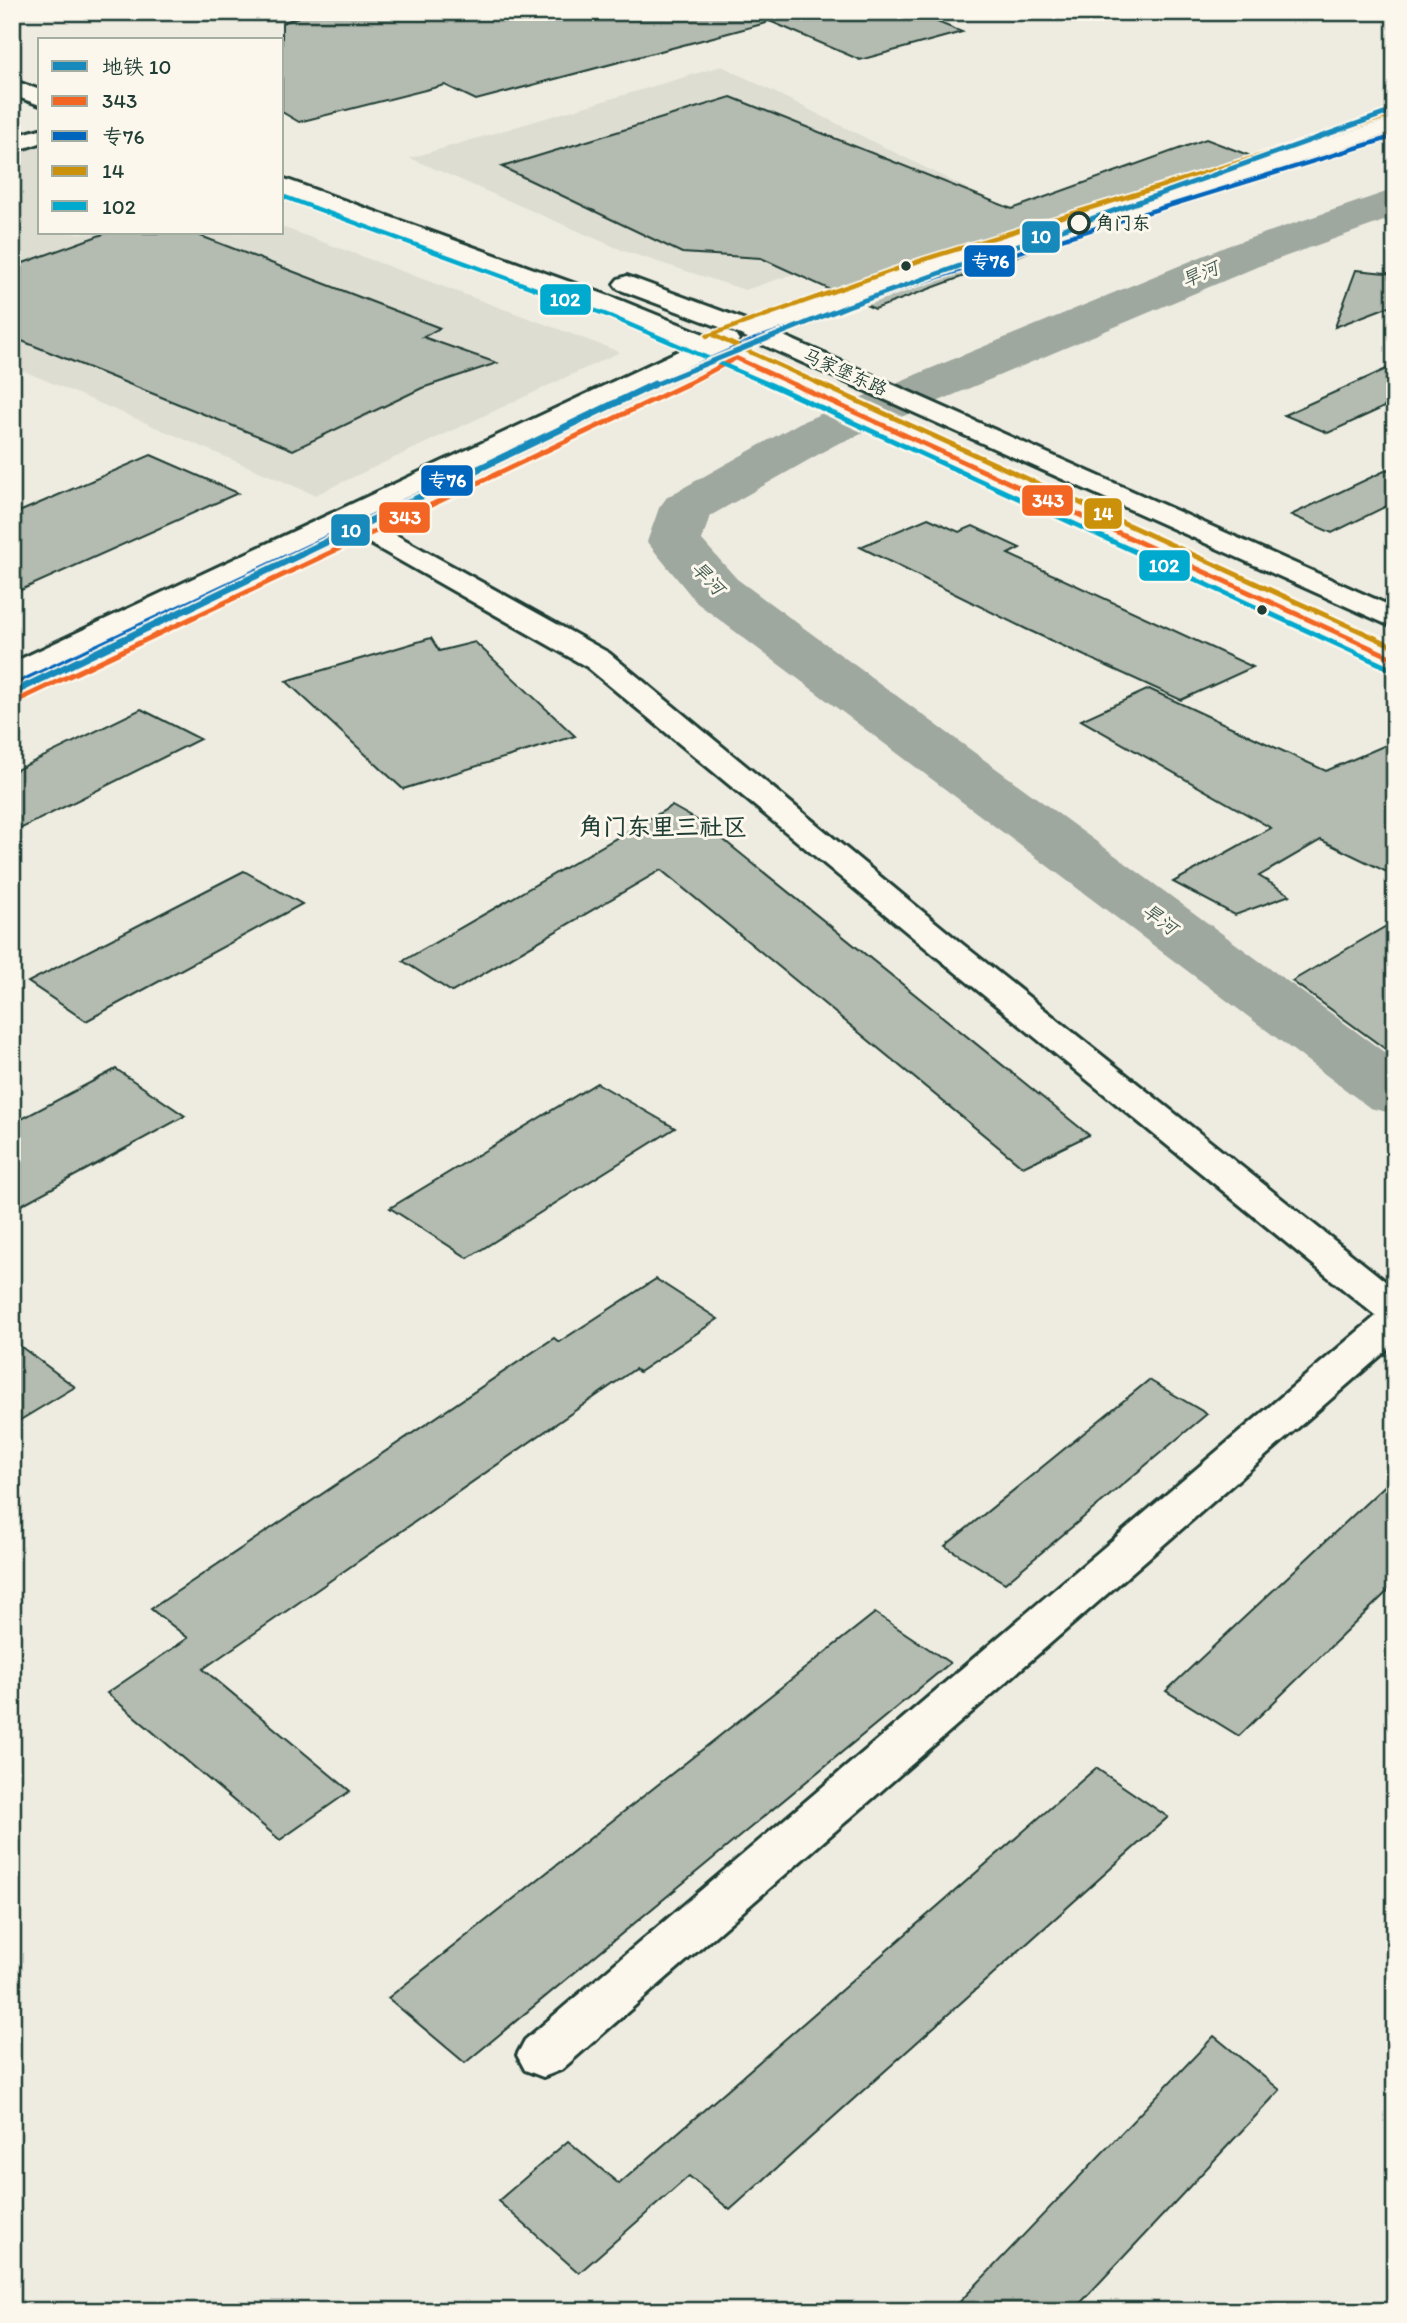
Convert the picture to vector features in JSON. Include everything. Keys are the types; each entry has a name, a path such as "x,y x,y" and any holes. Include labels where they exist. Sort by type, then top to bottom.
{"main road":[{"path":"12,88 38,97"},
{"path":"12,703 702,377 723,352 750,330 925,270 1395,125"},
{"path":"12,145 38,137"},
{"path":"284,161 372,193"},
{"name":"马家堡东路","path":"284,186 611,305 723,352 1395,659"},
{"name":"马家堡东路","path":"605,276 750,330 1395,619"},
{"path":"12,675 723,352"},
{"path":"370,532 598,660 944,946 1395,1310"},
{"path":"543,2055 1395,1321"}],"shaded area":[{"path":"722,66 1002,206 745,290 624,251 410,158"},
{"path":"38,146 38,234 284,234 284,228 620,352 315,495 12,366 12,155"}],"building":[{"path":"312,12 913,12 962,32 860,60 765,19 766,23 476,100 445,85 299,122 284,113 282,23"},
{"path":"731,97 1012,209 1206,139 1256,158 915,262 833,291 761,258 682,253 502,167"},
{"path":"1091,229 875,309 861,303 935,277"},
{"path":"103,234 196,234 440,328 423,337 497,363 422,388 293,450 12,337 12,267"},
{"path":"1356,270 1395,274 1395,304 1335,327"},
{"path":"1395,365 1395,402 1328,433 1284,415"},
{"path":"151,455 238,493 12,594 12,515"},
{"path":"1395,466 1395,502 1332,533 1291,515"},
{"path":"928,518 959,532 973,526 1020,548 1008,554 1253,667 1181,700 1026,629 860,547"},
{"path":"431,638 439,651 475,642 575,736 403,789 286,681"},
{"path":"1149,689 1326,771 1395,741 1395,876 1321,840 1259,876 1290,895 1235,915 1173,882 1271,828 1081,720"},
{"path":"141,709 200,739 12,833 12,772"},
{"path":"672,806 704,824 1089,1135 1023,1167 661,870 452,992 403,961"},
{"path":"244,871 302,904 86,1021 28,982"},
{"path":"1395,921 1395,1056 1292,981"},
{"path":"116,1069 185,1116 12,1210 12,1124"},
{"path":"597,1083 675,1128 468,1258 390,1208"},
{"path":"656,1279 718,1319 639,1372 635,1369 203,1669 350,1791 280,1840 107,1693 188,1638 151,1609 554,1338 559,1342"},
{"path":"12,1340 75,1387 12,1425"},
{"path":"1149,1380 1207,1414 1005,1583 945,1546"},
{"path":"1395,1476 1395,1584 1239,1736 1166,1691"},
{"path":"875,1613 950,1663 465,2063 388,1998"},
{"path":"1096,1768 1168,1817 730,2210 689,2176 579,2273 498,2201 568,2141 619,2184"},
{"path":"1214,2036 1280,2090 1073,2311 951,2311"}],"waterway":[{"name":"旱河","path":"1395,202 1243,256 817,434 686,508 674,542 717,591 1395,1093"}],"metro line":[{"name":"10","path":"12,693 646,388 848,306 1395,110"}],"transit line":[{"name":"14","path":"707,336 922,260 1392,115"},
{"name":"专76","path":"16,684 643,388 754,340 928,280 1395,136"},
{"name":"102","path":"284,197 607,315 707,356 1391,669"},
{"name":"14","path":"715,336 1395,647"},
{"name":"343","path":"12,703 702,377 736,358 1395,659"}],"place":[{"name":"角门东","path":"1079,223"}],"district":[{"name":"角门东里三社区","path":"663,826"}]}
